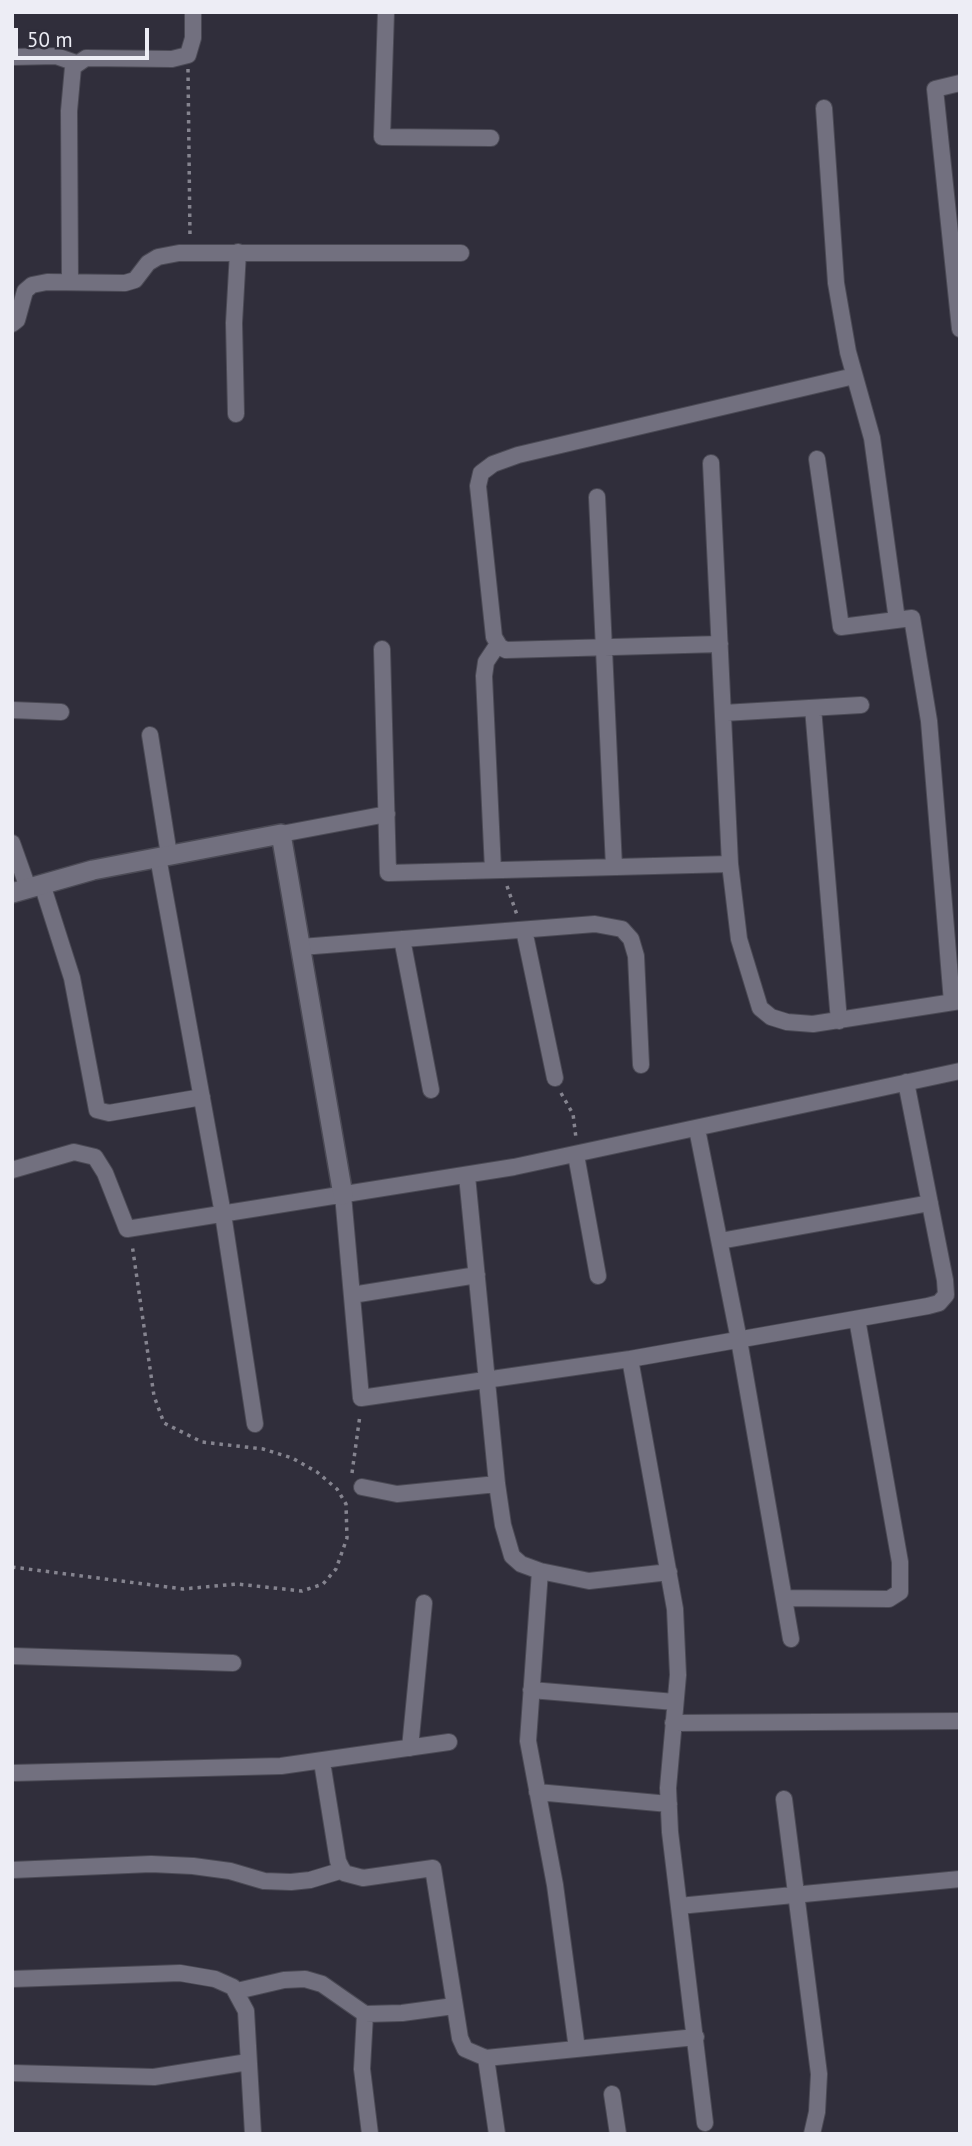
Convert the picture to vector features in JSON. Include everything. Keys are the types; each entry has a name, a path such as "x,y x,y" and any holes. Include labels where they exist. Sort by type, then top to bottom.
{"street":[{"path":"12,57 56,56 76,63 86,58 172,59 188,55 193,38 193,12"},
{"path":"386,12 382,137 491,138"},
{"path":"70,282 69,111 71,81 76,63"},
{"path":"960,83 935,89 960,328"},
{"path":"824,108 836,283 854,376 872,438 897,620"},
{"path":"236,414 234,323 238,252"},
{"path":"12,324 17,320 25,291 32,285 70,282 125,283 135,280 148,263 158,257 238,252 461,253"},
{"path":"720,643 506,650 494,637 478,486 481,473 493,464 854,376"},
{"path":"712,463 730,864 739,939 760,1008 771,1017 787,1022 839,1021 956,1002 924,677 912,618 841,627 817,459"},
{"path":"597,497 614,867"},
{"path":"498,644 486,662 484,676 499,870"},
{"path":"382,649 388,873 730,864"},
{"path":"723,713 860,705"},
{"path":"813,708 839,1021"},
{"path":"12,710 61,712"},
{"path":"150,734 164,856 255,1424"},
{"path":"27,889 164,856 387,814"},
{"path":"281,834 343,1195 361,1398 630,1359 939,1303 946,1295 906,1082"},
{"path":"12,843 27,889 72,978 97,1110 109,1113 202,1097"},
{"path":"301,947 595,924 622,929 631,939 635,956 640,1065"},
{"path":"524,930 555,1078"},
{"path":"402,939 431,1090"},
{"path":"12,1170 74,1152 95,1157 105,1173 127,1229 467,1176 576,1155 960,1071"},
{"path":"697,1129 739,1340 791,1639"},
{"path":"576,1155 598,1276"},
{"path":"467,1176 497,1484 503,1525 512,1556 540,1571 589,1581 669,1572"},
{"path":"720,1241 930,1203"},
{"path":"352,1295 477,1275"},
{"path":"784,1598 889,1600 900,1591 900,1562 857,1319"},
{"path":"630,1359 669,1572 678,1643 669,1804 705,2123"},
{"path":"352,1486 397,1494 497,1484"},
{"path":"540,1571 528,1741 555,1885 577,2049"},
{"path":"410,1748 424,1603"},
{"path":"12,1656 233,1663"},
{"path":"531,1690 675,1702"},
{"path":"673,1723 960,1721"},
{"path":"12,1773 225,1769 322,1762 449,1742"},
{"path":"322,1762 336,1850 343,1870 351,1876 363,1878 433,1868 454,2006 460,2038 465,2049 486,2058 696,2037"},
{"path":"537,1791 669,1804"},
{"path":"784,1799 819,2074 817,2112 812,2134"},
{"path":"12,1870 172,1865 230,1871 264,1881 291,1882 310,1880 343,1870"},
{"path":"679,1906 960,1879"},
{"path":"12,1979 180,1973 215,1979 237,1991 246,2011 253,2134"},
{"path":"237,1991 284,1980 305,1979 322,1984 365,2014 402,2013 454,2006"},
{"path":"365,2014 362,2069 370,2134"},
{"path":"486,2058 497,2134"},
{"path":"12,2073 154,2077 248,2062"},
{"path":"611,2094 618,2134"}],"path":[{"path":"188,55 190,253"},
{"path":"499,870 524,930"},
{"path":"555,1078 573,1114 576,1155"},
{"path":"12,1567 183,1589 237,1584 288,1590 313,1589 323,1584 336,1569 347,1538 346,1504 317,1472 292,1458 263,1449 202,1442 163,1423 154,1396 139,1278 127,1229"},
{"path":"342,1497 352,1486 361,1398"}]}
